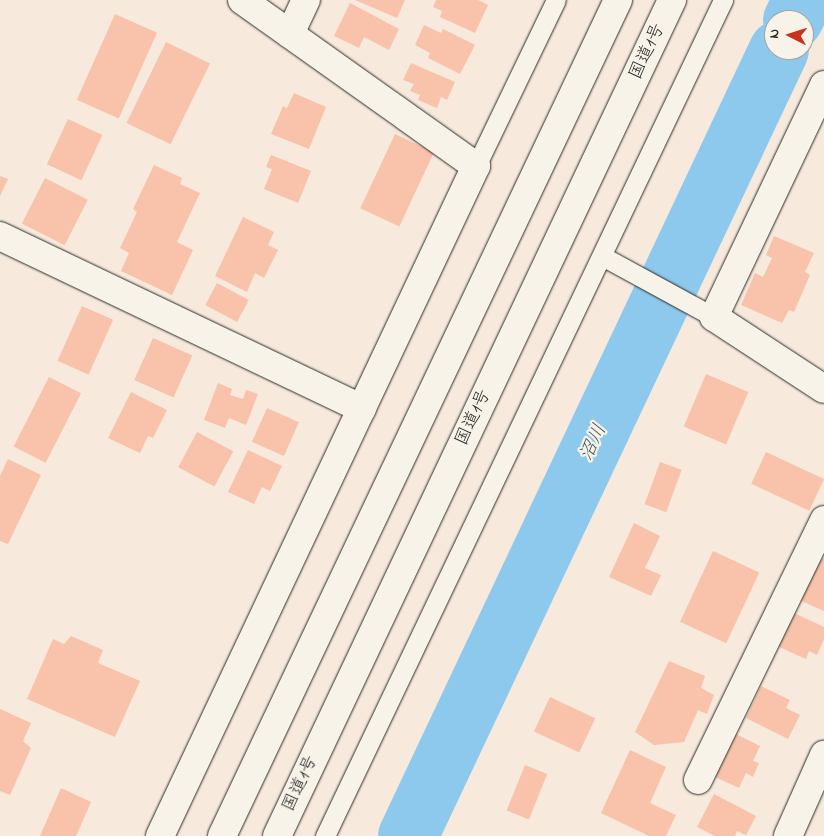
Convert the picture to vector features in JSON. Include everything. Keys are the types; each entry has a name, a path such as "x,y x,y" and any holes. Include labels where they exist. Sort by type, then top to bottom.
{"main road":[{"path":"160,836 476,166 242,0"},
{"path":"290,34 306,0"},
{"path":"222,836 618,0"},
{"name":"国道1号","path":"277,836 672,0"},
{"path":"824,85 714,317 824,389"},
{"path":"0,236 362,409"},
{"path":"698,780 824,520"},
{"path":"788,836 824,755"}],"lane":[{"path":"476,166 556,0"},
{"path":"325,836 602,256 721,1"},
{"path":"602,256 714,317"}],"building":[{"path":"355,0 405,0 397,18"},
{"path":"436,0 478,0 488,5 475,33 440,17 442,11 433,7"},
{"path":"350,3 399,29 389,50 364,37 359,48 334,36"},
{"path":"115,14 157,33 119,119 77,100"},
{"path":"424,25 441,33 443,29 475,45 460,74 428,58 430,53 415,45"},
{"path":"166,42 210,63 171,144 127,123"},
{"path":"411,63 455,82 447,100 441,97 437,108 418,100 420,95 410,91 414,84 403,80"},
{"path":"294,93 326,107 309,149 271,134 283,106 287,108"},
{"path":"68,119 102,135 81,180 47,164"},
{"path":"395,134 434,152 399,226 360,208"},
{"path":"271,155 311,171 298,203 264,189 272,169 266,167"},
{"path":"154,165 182,178 180,184 200,193 177,242 193,250 172,295 121,271 129,253 120,248 137,212 133,209"},
{"path":"0,176 8,179 0,196"},
{"path":"45,178 88,200 65,245 22,223"},
{"path":"243,217 274,232 268,245 278,250 264,278 255,273 247,292 215,276"},
{"path":"774,236 814,253 805,272 810,275 794,312 789,310 782,323 741,305 755,273 763,277 772,258 766,255"},
{"path":"217,283 249,300 237,322 205,305"},
{"path":"82,306 113,320 89,375 58,361"},
{"path":"153,338 192,355 174,398 134,380"},
{"path":"706,374 748,392 726,444 684,426"},
{"path":"49,377 81,393 46,463 14,446"},
{"path":"218,383 232,389 230,395 243,399 246,390 258,394 246,425 229,418 225,428 204,420"},
{"path":"131,392 167,410 153,438 148,436 140,453 108,438"},
{"path":"267,408 299,422 284,456 252,442"},
{"path":"197,432 233,451 214,487 178,467"},
{"path":"248,450 282,466 270,491 262,487 254,504 228,492"},
{"path":"766,452 824,479 809,511 751,484"},
{"path":"8,459 41,475 8,544 0,541 0,476"},
{"path":"660,462 682,470 666,512 645,504"},
{"path":"634,523 660,536 645,568 661,575 651,596 609,577"},
{"path":"713,551 759,573 726,643 680,622"},
{"path":"819,557 824,559 824,611 799,600"},
{"path":"792,612 824,627 824,639 817,655 809,651 806,659 777,646"},
{"path":"71,636 103,650 98,663 140,681 115,737 27,699 53,639 64,644"},
{"path":"669,661 705,676 701,688 714,695 707,714 698,710 684,742 654,745 635,732"},
{"path":"761,686 790,700 786,708 800,715 788,739 746,718"},
{"path":"550,697 595,718 579,753 534,731"},
{"path":"0,709 31,723 23,741 31,748 10,795 0,791"},
{"path":"736,734 760,746 753,761 759,763 753,777 746,773 739,788 715,777"},
{"path":"630,750 666,767 650,803 676,815 666,836 649,836 601,813"},
{"path":"525,765 547,774 529,819 507,810"},
{"path":"61,788 91,802 76,836 40,836"},
{"path":"714,794 756,816 746,835 737,831 735,836 715,836 697,827"}],"waterway":[{"name":"沼川","path":"798,10 803,0"},
{"name":"沼川","path":"408,836 774,60"}]}
